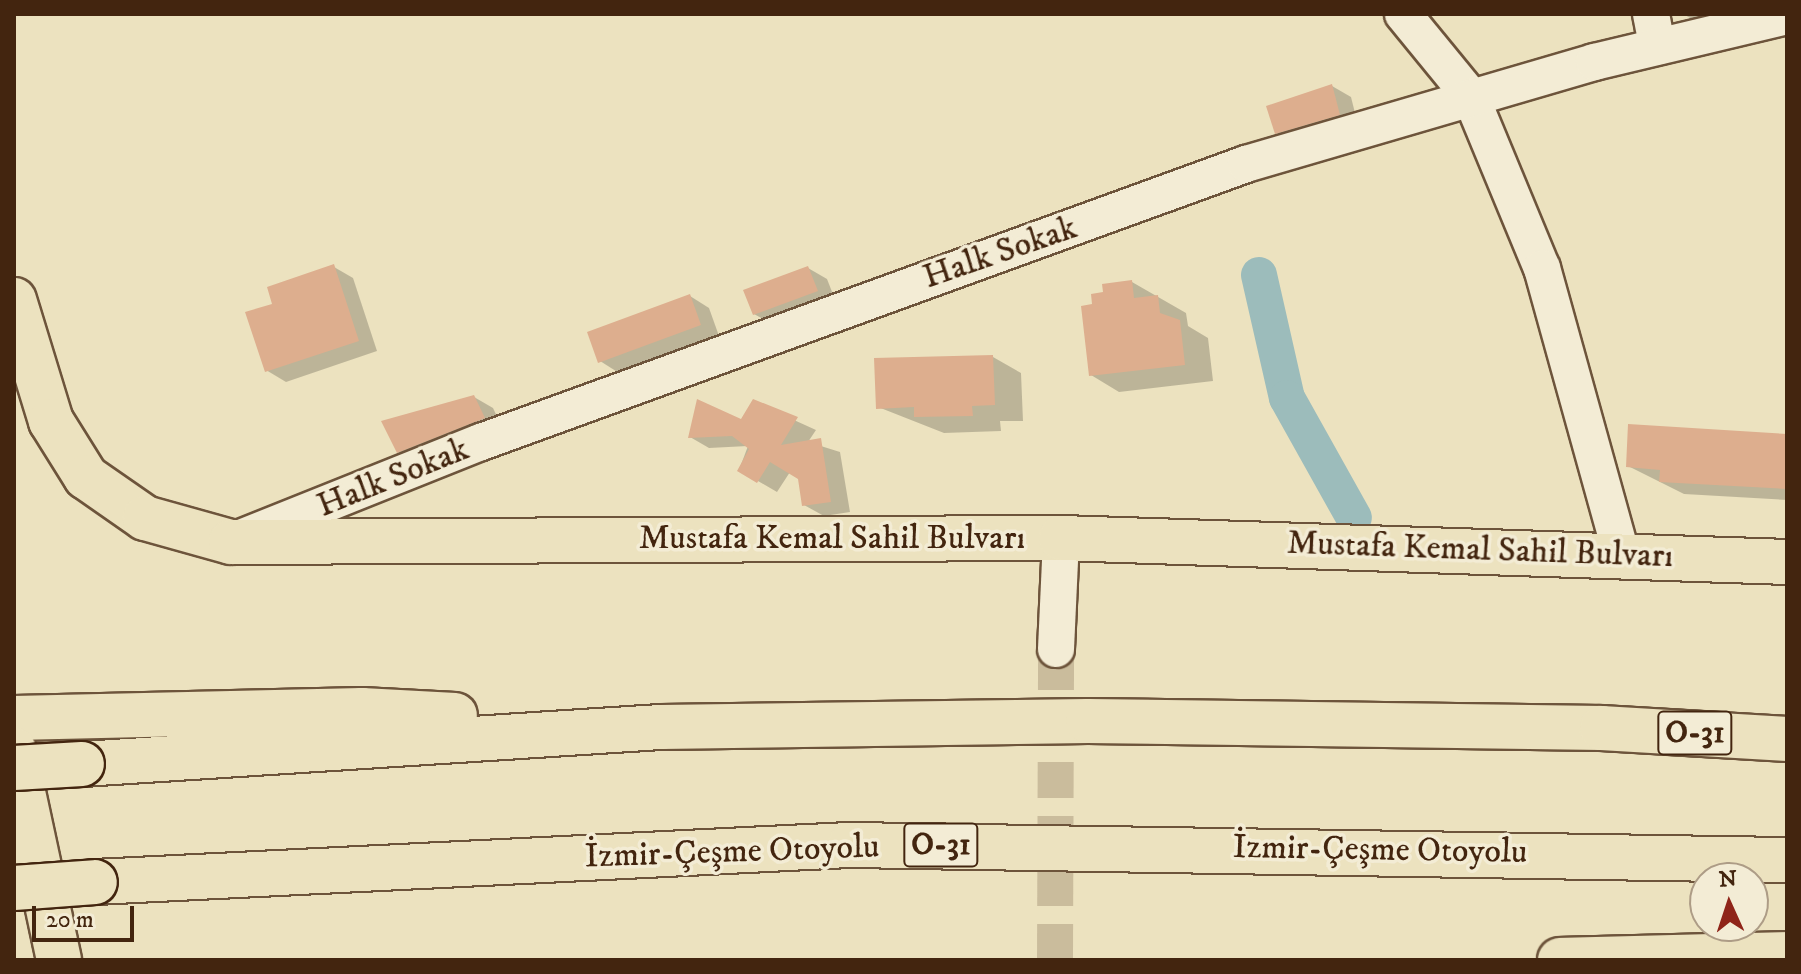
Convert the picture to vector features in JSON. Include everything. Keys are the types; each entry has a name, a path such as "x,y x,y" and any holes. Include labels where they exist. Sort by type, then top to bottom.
{"main road":[{"name":"Mustafa Kemal Sahil Bulvarı","path":"14,300 51,421 86,477 145,518 231,542 1061,538 1621,552 1787,562"},
{"path":"14,718 362,710 661,727"},
{"name":"O-31","path":"14,768 661,727 1088,721 1602,728 1787,739"},
{"path":"14,750 59,960"},
{"name":"İzmir-Çeşme Otoyolu","path":"14,888 850,845 1787,860"},
{"path":"1560,960 1787,954"}],"street":[{"path":"1403,14 1471,97 1542,268 1621,552"},
{"name":"Halk Sokak","path":"231,542 915,282 1246,164 1471,97 1654,30 1787,16"},
{"path":"1056,649 1061,538"}],"building":[{"path":"1332,84 1340,115 1275,134 1266,106"},
{"path":"334,264 359,341 265,372 245,312 272,304 267,287"},
{"path":"808,266 818,291 753,315 743,290"},
{"path":"1132,280 1134,298 1158,295 1160,313 1180,320 1185,365 1089,376 1081,306 1092,304 1091,294 1103,292 1102,284"},
{"path":"690,294 701,325 598,363 587,332"},
{"path":"993,355 995,405 972,406 973,416 914,417 914,407 876,409 874,358"},
{"path":"474,395 485,418 397,453 381,421"},
{"path":"697,399 741,419 753,399 798,417 781,445 821,438 831,502 802,506 798,479 770,462 757,483 737,471 749,449 732,436 688,438"},
{"path":"1628,424 1787,434 1787,489 1659,482 1660,470 1626,467"}],"waterway":[{"path":"1259,275 1287,398 1354,518"}],"tunnel":[{"path":"1055,960 1056,649"}]}
